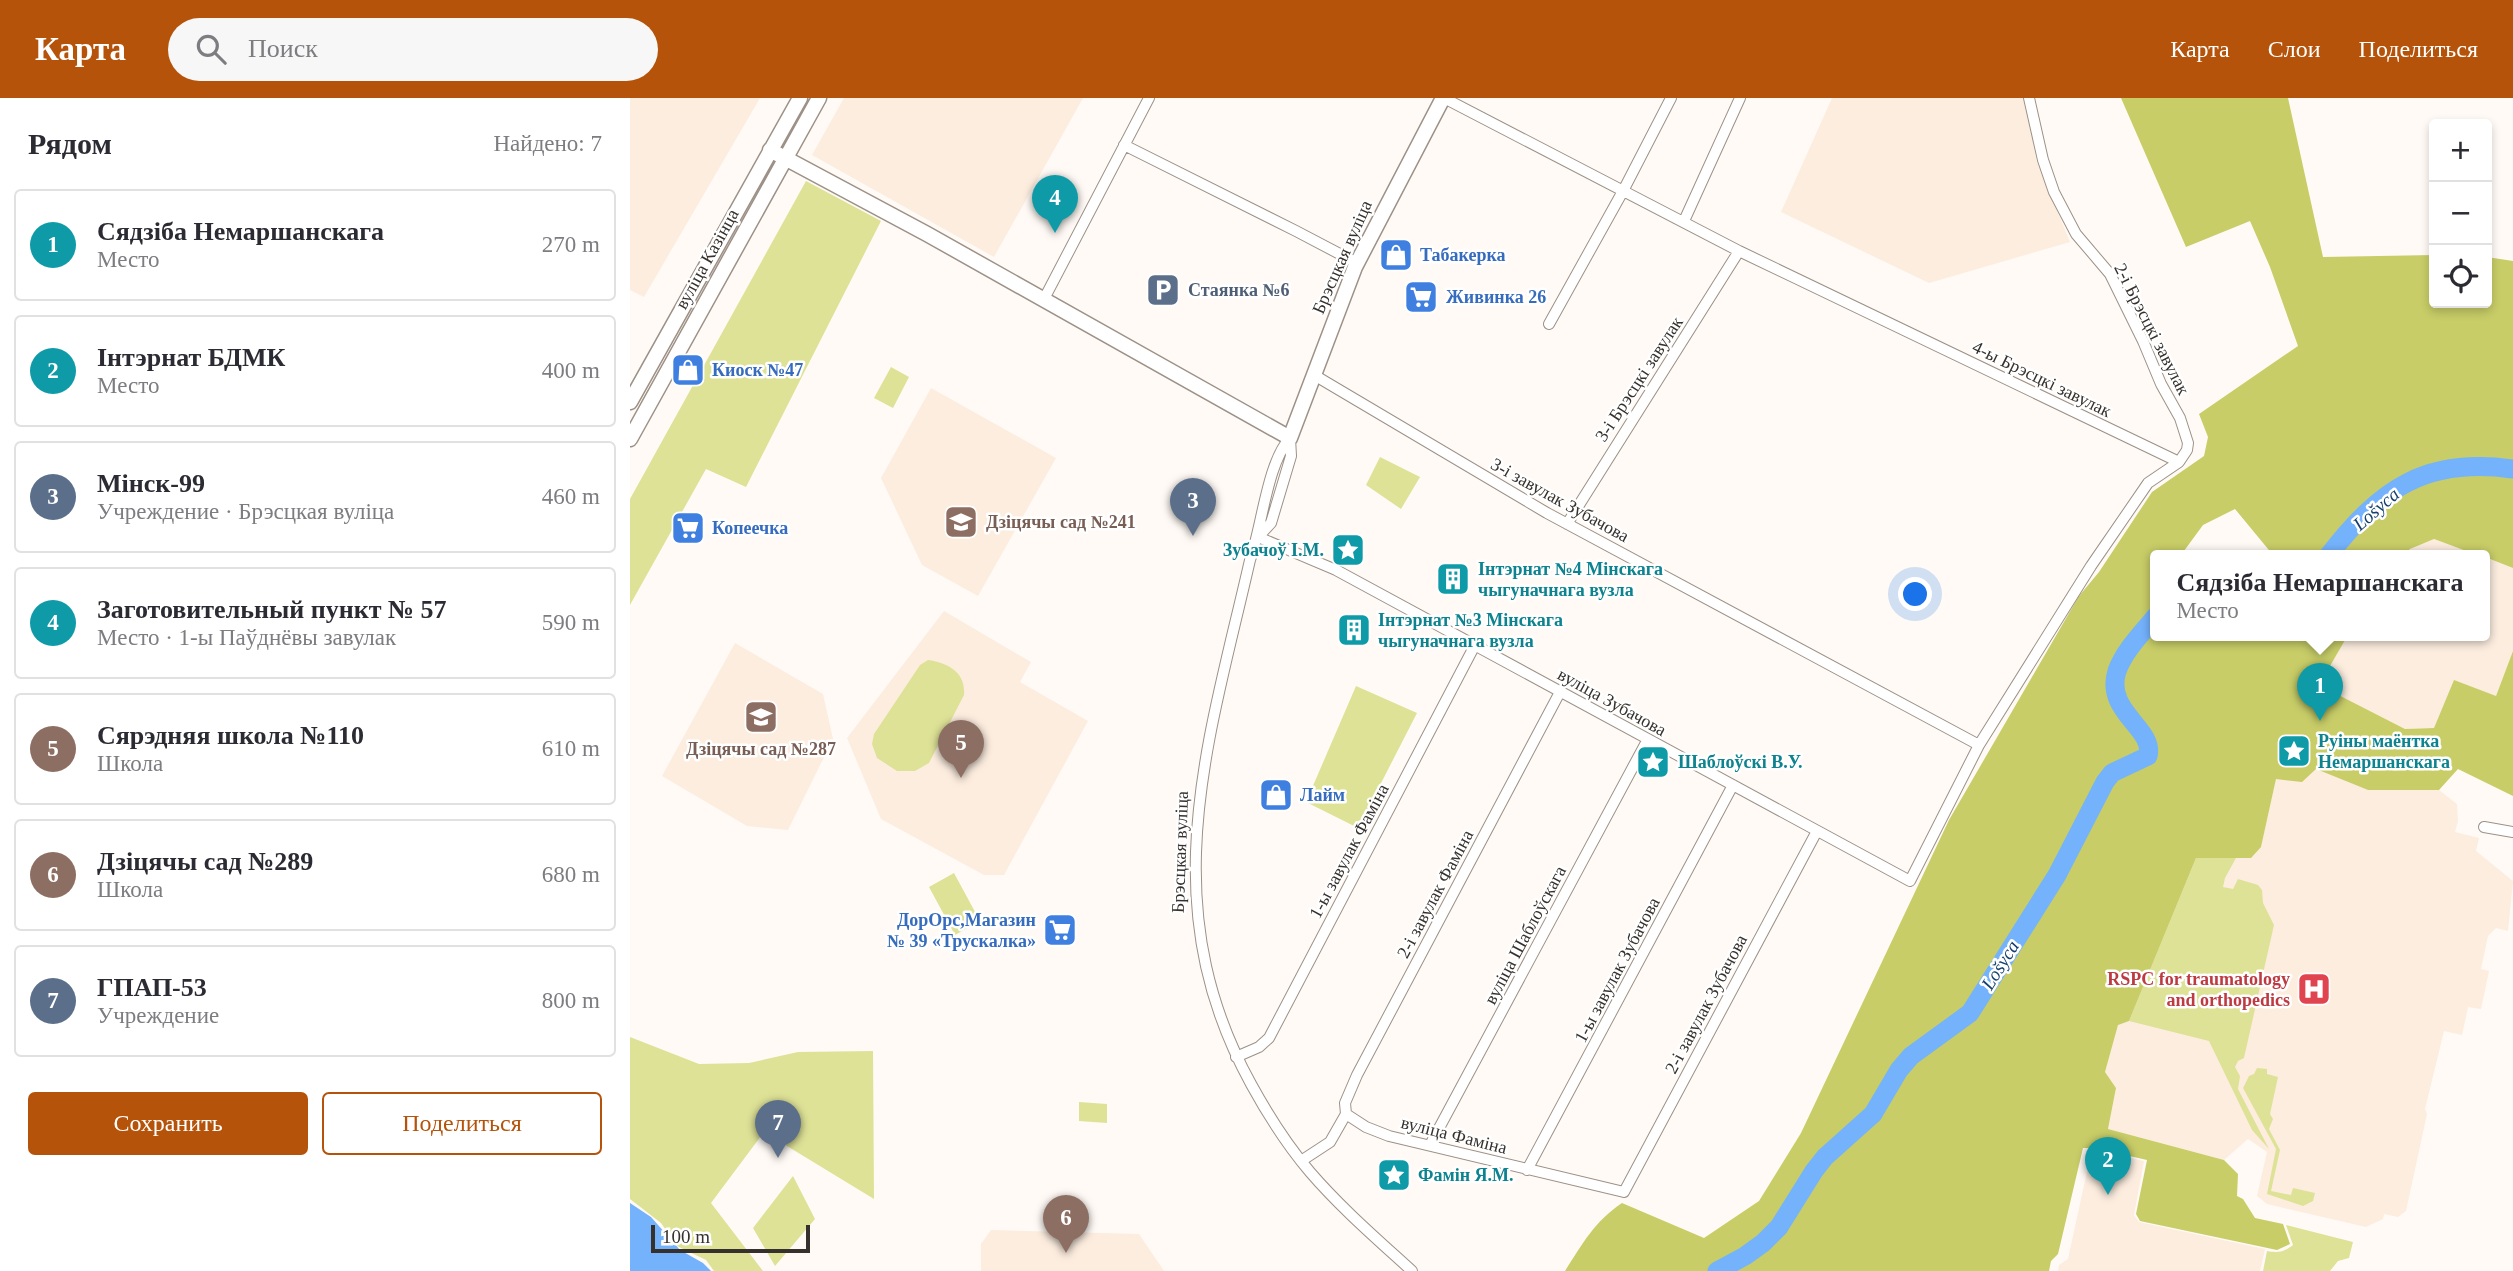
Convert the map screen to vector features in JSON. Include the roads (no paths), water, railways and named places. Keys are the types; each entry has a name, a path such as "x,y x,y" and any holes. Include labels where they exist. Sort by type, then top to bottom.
{"street":[{"name":"вуліца Казінца","path":"630,402 800,98"},
{"name":"вуліца Казінца","path":"630,439 819,98"},
{"path":"1044,299 1149,98"},
{"name":"4-ы Брэсцкі завулак","path":"1443,98 1739,251 2179,462"},
{"name":"Брэсцкая вуліца","path":"1412,1271 1346,1210 1301,1161 1278,1129 1236,1057 1210,988 1197,920 1196,833 1202,777 1216,699 1250,559 1258,537 1271,523 1291,456 1290,438 1357,263 1443,98"},
{"path":"1549,324 1671,98"},
{"path":"1684,221 1740,98"},
{"name":"2-і Брэсцкі завулак","path":"2029,98 2043,160 2054,192 2076,234 2109,274 2180,418 2188,443 2179,462"},
{"path":"1124,145 1357,263"},
{"path":"770,150 1044,299 1290,438"},
{"name":"3-і Брэсцкі завулак","path":"1567,524 1739,251"},
{"path":"668,332 685,341"},
{"name":"3-і завулак Зубачова","path":"1314,375 1567,524 1979,745"},
{"path":"1979,745 2091,566 2148,483 2179,462"},
{"name":"вуліца Зубачова","path":"1258,537 1336,570 1910,881 1979,745"},
{"name":"1-ы завулак Фаміна","path":"1236,1057 1259,1047 1269,1038 1475,645"},
{"name":"2-і завулак Фаміна","path":"1346,1114 1345,1103 1357,1075 1560,692"},
{"name":"вуліца Шаблоўскага","path":"1430,1145 1648,739"},
{"name":"1-ы завулак Зубачова","path":"1527,1170 1734,785"},
{"path":"2484,827 2513,832"},
{"name":"2-і завулак Зубачова","path":"1624,1192 1817,831"},
{"path":"1301,1161 1330,1142 1346,1114"},
{"name":"вуліца Фаміна","path":"1346,1114 1366,1127 1389,1136 1624,1192"}],"water":[{"path":"630,1203 651,1217 680,1250 703,1263 711,1271 630,1271"}],"waterway":[{"name":"Lošyca","path":"2333,550 2367,512 2408,482 2430,473 2455,468 2513,469"},
{"name":"Lošyca","path":"1717,1271 1745,1256 1779,1227 1814,1171 1825,1157 1873,1114 1899,1070 1911,1056 1970,1013 2057,875 2105,782 2112,773 2148,756 2144,737 2123,709 2117,698 2115,685 2117,671 2124,656 2150,623"}],"place":[{"name":"Заготовительный пункт № 57","path":"1055,233"},
{"name":"Табакерка","path":"1396,255"},
{"name":"Стаянка №6","path":"1163,290"},
{"name":"Живинка 26","path":"1421,297"},
{"name":"Киоск №47","path":"688,370"},
{"name":"Дзіцячы сад №241","path":"961,522"},
{"name":"Копеечка","path":"688,528"},
{"name":"Мінск-99","path":"1193,536"},
{"name":"Зубачоў І.М.","path":"1348,550"},
{"name":"Інтэрнат №4 Мінскага чыгуначнага вузла","path":"1453,579"},
{"name":"Інтэрнат №3 Мінскага чыгуначнага вузла","path":"1354,630"},
{"name":"Дзіцячы сад №287","path":"761,717"},
{"name":"Сядзіба Немаршанскага","path":"2320,721"},
{"name":"Руіны маёнтка Немаршанскага","path":"2294,751"},
{"name":"Шаблоўскі В.У.","path":"1653,762"},
{"name":"Сярэдняя школа №110","path":"961,778"},
{"name":"Лайм","path":"1276,795"},
{"name":"ДорОрс,Магазин № 39 «Трускалка»","path":"1060,930"},
{"name":"RSPC for traumatology and orthopedics","path":"2314,989"},
{"name":"ГПАП-53","path":"778,1158"},
{"name":"Фамін Я.М.","path":"1394,1175"},
{"name":"Інтэрнат БДМК","path":"2108,1195"},
{"name":"Дзіцячы сад №289","path":"1066,1253"}]}
